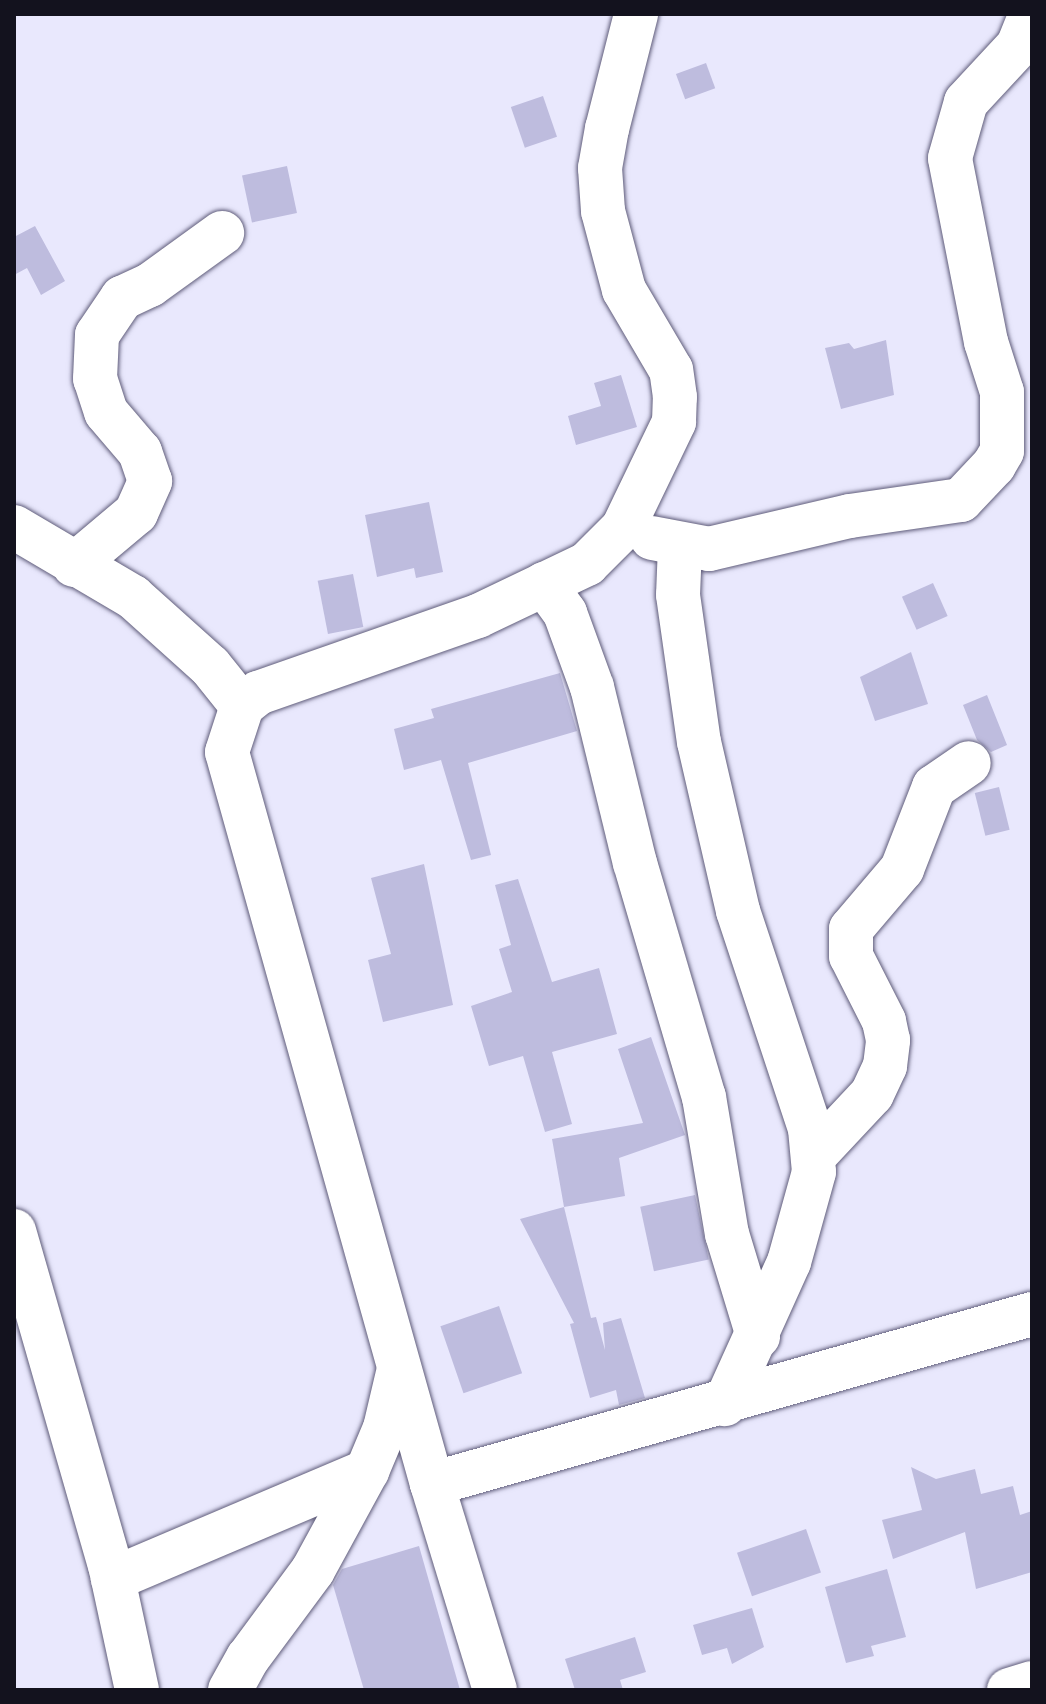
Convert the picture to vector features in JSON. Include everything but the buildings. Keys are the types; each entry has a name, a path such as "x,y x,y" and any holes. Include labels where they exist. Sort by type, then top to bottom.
{"street":[{"path":"495,1690 432,1484 227,752 242,706 258,693 407,644 544,584 587,564 623,528 674,422 675,397 671,370 624,290 603,211 604,142 636,14"},
{"path":"623,528 680,546 709,549 850,516 961,500 994,465 1003,440 1002,392 986,342 950,158 966,102 1018,46 1031,14"},
{"path":"74,565 136,513 150,481 140,452 106,412 95,379 97,335 122,298 150,285 222,233"},
{"path":"14,527 133,597 164,622 242,706"},
{"path":"680,546 678,595 686,678 705,773 738,911 803,1107 813,1157 806,1210 758,1336 725,1404"},
{"path":"544,584 565,613 592,687 635,863 701,1085 727,1234 758,1336"},
{"path":"813,1157 872,1094 885,1066 888,1040 884,1021 851,956 851,929 902,869 934,787 969,763"},
{"path":"14,1231 113,1579 137,1690"},
{"path":"432,1484 725,1404 1032,1314"},
{"path":"230,1690 248,1658 313,1570 367,1471 385,1428 400,1366"},
{"path":"113,1579 367,1471"},
{"path":"1009,1690 1032,1683"}]}
